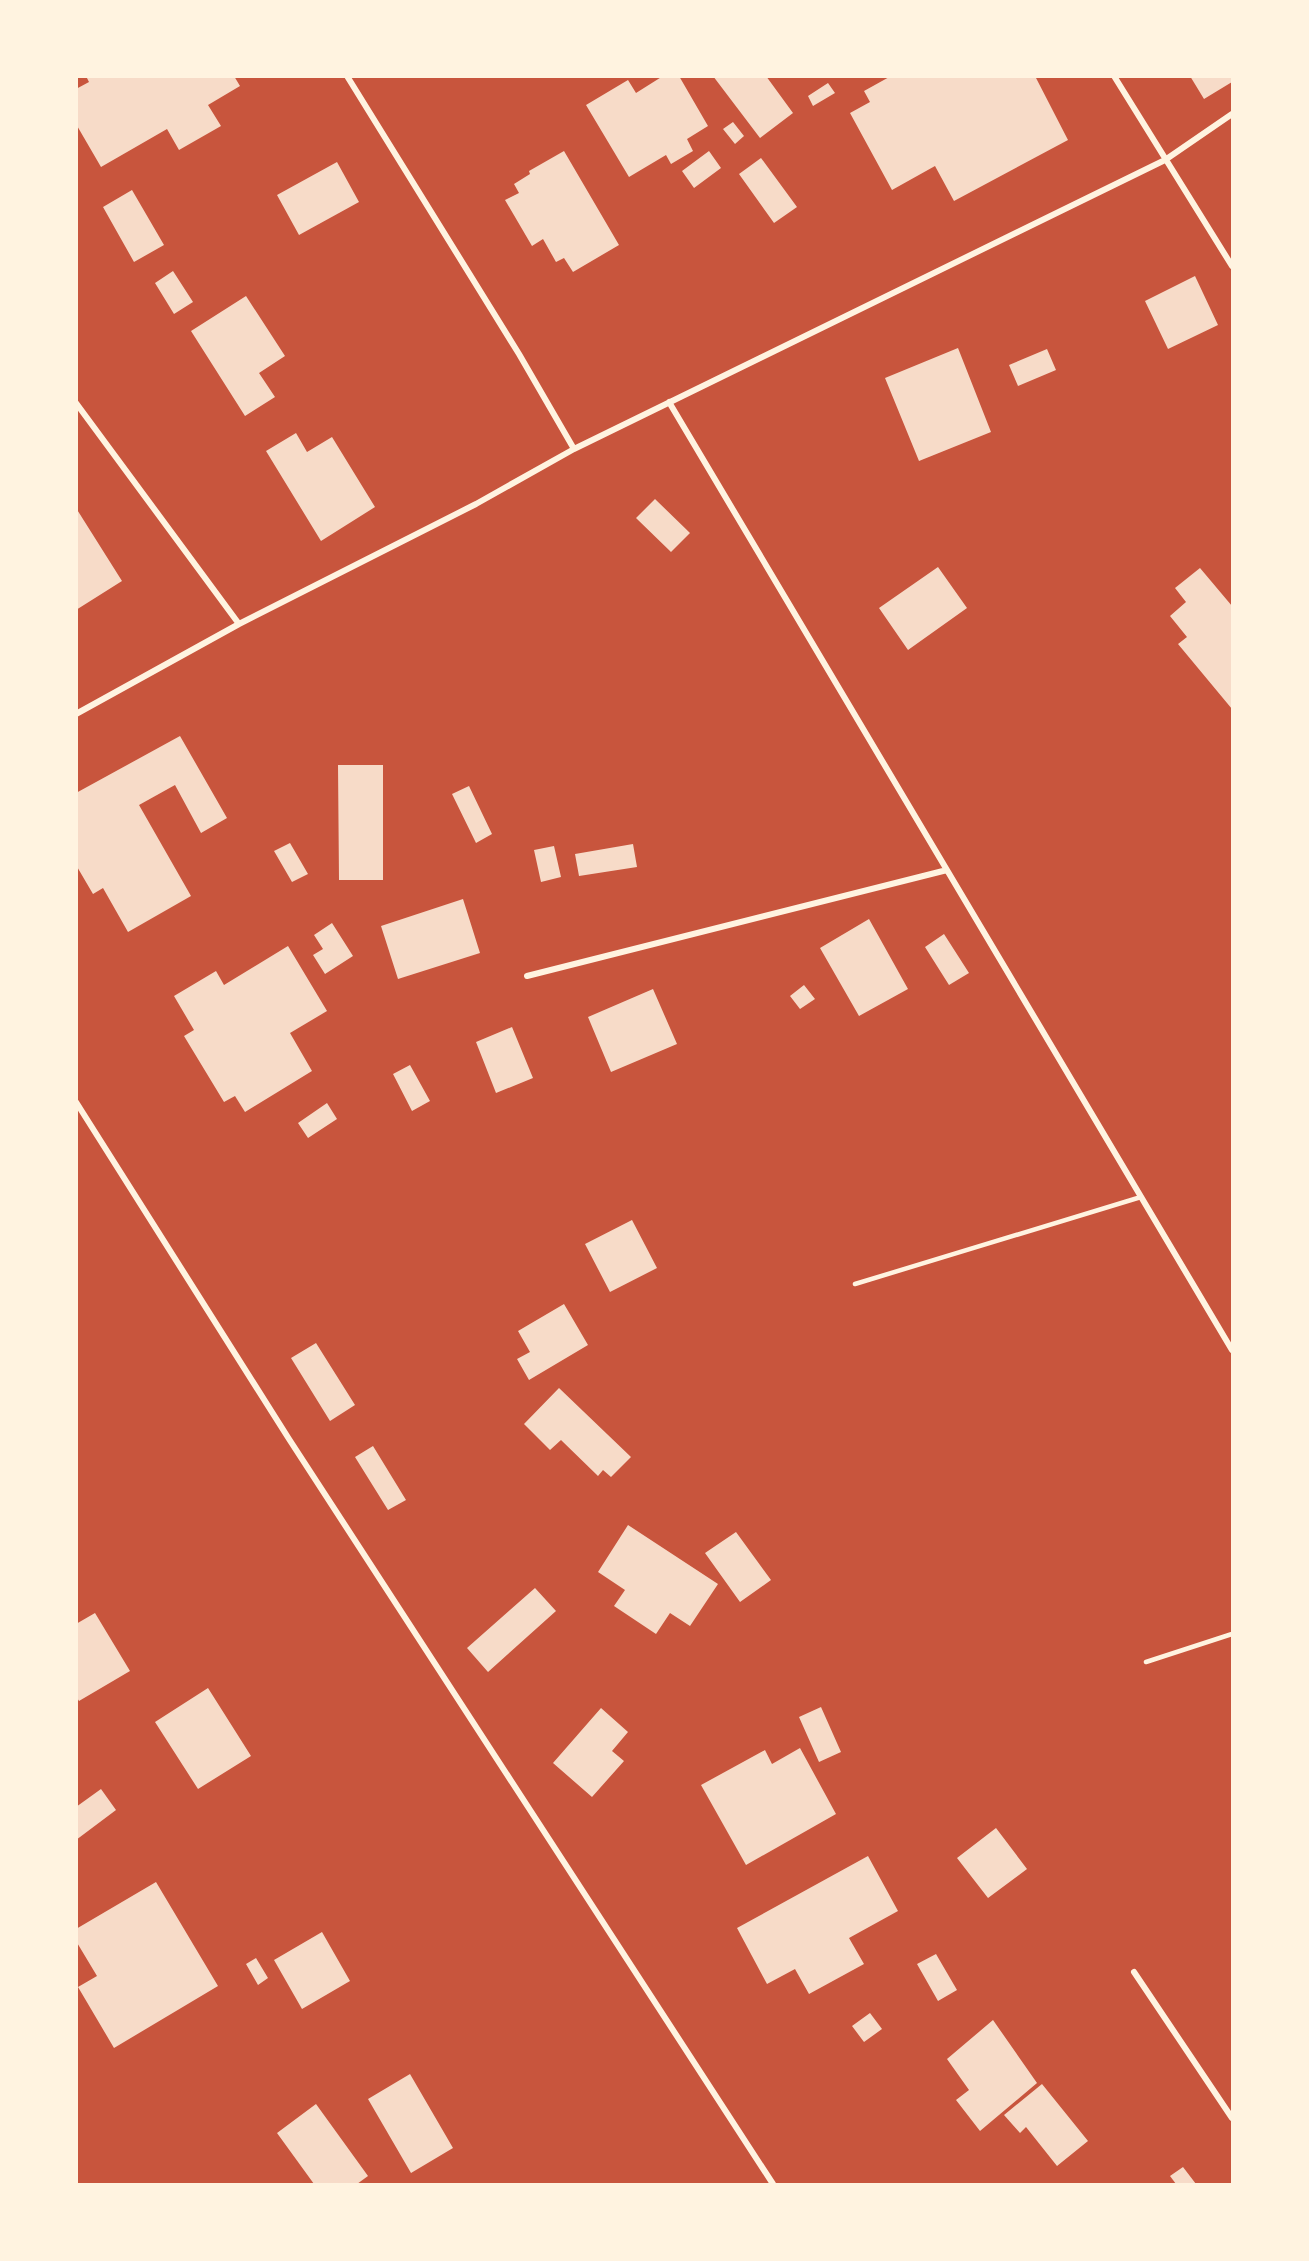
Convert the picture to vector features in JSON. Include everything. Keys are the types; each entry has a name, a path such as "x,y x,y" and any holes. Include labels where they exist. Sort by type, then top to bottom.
{"street":[{"path":"347,76 519,354 574,449"},
{"path":"1114,76 1233,266"},
{"path":"76,714 239,624 476,504 574,449 1165,159 1233,114"},
{"path":"669,402 1233,1350"},
{"path":"76,403 239,624"},
{"path":"527,976 947,870"},
{"path":"76,1102 289,1439 773,2184"},
{"path":"1134,1972 1233,2118"}],"lane":[{"path":"855,1284 1142,1197"},
{"path":"1146,1662 1233,1634"}],"building":[{"path":"86,76 234,76 240,86 208,105 221,126 179,150 167,129 101,167 76,124 76,89 89,82"},
{"path":"663,76 679,76 708,126 687,139 693,151 671,164 666,155 629,177 586,105 628,80 636,93"},
{"path":"713,76 766,76 793,113 760,138"},
{"path":"891,76 1035,76 1068,140 954,201 935,166 892,190 850,113 870,102 864,91"},
{"path":"1190,76 1232,76 1232,82 1204,99"},
{"path":"828,83 835,93 813,106 808,96"},
{"path":"733,122 744,136 735,144 723,129"},
{"path":"564,151 619,245 573,272 564,258 556,262 543,239 532,246 505,200 519,193 514,184 530,174 529,171"},
{"path":"709,151 721,168 694,188 682,171"},
{"path":"761,158 797,207 774,223 739,174"},
{"path":"337,162 359,202 299,235 277,195"},
{"path":"132,190 164,245 134,262 103,207"},
{"path":"173,271 193,302 174,314 155,283"},
{"path":"1195,276 1218,325 1168,349 1145,301"},
{"path":"246,296 285,356 259,373 275,397 245,416 191,331"},
{"path":"958,348 991,432 919,461 885,378"},
{"path":"1047,349 1056,370 1018,386 1009,365"},
{"path":"296,433 307,452 332,437 375,507 321,541 266,451"},
{"path":"655,499 690,533 671,552 636,518"},
{"path":"76,508 122,581 76,610"},
{"path":"938,567 967,608 908,650 879,608"},
{"path":"1200,568 1232,606 1232,709 1178,644 1187,637 1170,616 1186,602 1175,588"},
{"path":"180,736 227,818 201,833 175,785 139,805 191,896 128,932 103,888 93,894 76,865 76,793"},
{"path":"338,765 383,765 383,880 339,880"},
{"path":"469,786 492,834 476,843 452,794"},
{"path":"290,843 308,874 292,882 274,851"},
{"path":"633,844 637,867 579,876 575,854"},
{"path":"554,846 561,877 541,882 534,850"},
{"path":"463,899 480,953 398,979 381,926"},
{"path":"869,919 908,989 859,1016 820,948"},
{"path":"332,923 353,956 325,974 313,955 323,949 314,935"},
{"path":"944,934 969,973 949,985 925,947"},
{"path":"288,946 327,1011 290,1033 312,1071 245,1112 235,1096 224,1102 184,1036 194,1030 174,996 216,971 224,985"},
{"path":"804,985 815,999 800,1009 790,996"},
{"path":"653,989 677,1044 611,1072 588,1017"},
{"path":"512,1027 533,1078 496,1093 476,1042"},
{"path":"410,1065 430,1101 412,1111 393,1074"},
{"path":"327,1103 337,1119 308,1138 298,1123"},
{"path":"632,1220 657,1268 610,1292 585,1244"},
{"path":"564,1304 588,1345 529,1380 517,1359 530,1352 518,1331"},
{"path":"316,1343 355,1405 330,1421 291,1358"},
{"path":"559,1388 631,1457 611,1477 603,1470 598,1476 561,1440 550,1450 524,1424"},
{"path":"373,1446 406,1500 388,1510 355,1457"},
{"path":"628,1525 718,1584 690,1626 670,1613 656,1634 614,1606 625,1590 598,1572"},
{"path":"736,1532 771,1580 740,1602 705,1553"},
{"path":"535,1588 556,1611 488,1672 467,1648"},
{"path":"95,1613 130,1671 79,1701 76,1696 76,1624"},
{"path":"208,1688 251,1756 198,1789 155,1722"},
{"path":"821,1707 841,1752 819,1762 799,1717"},
{"path":"601,1708 628,1732 612,1751 624,1761 592,1797 553,1763"},
{"path":"800,1748 836,1814 746,1865 701,1785 765,1750 772,1764"},
{"path":"101,1789 116,1810 76,1840 76,1807"},
{"path":"996,1828 1027,1869 988,1898 957,1858"},
{"path":"868,1856 898,1911 849,1938 864,1964 809,1994 795,1969 767,1984 737,1928"},
{"path":"156,1882 218,1986 114,2048 78,1987 97,1976 76,1941 76,1929"},
{"path":"322,1932 350,1981 302,2009 274,1960"},
{"path":"936,1954 957,1990 938,2001 917,1964"},
{"path":"256,1958 268,1978 258,1985 246,1964"},
{"path":"870,2013 882,2029 864,2042 852,2026"},
{"path":"993,2020 1037,2083 980,2131 956,2100 969,2090 947,2059"},
{"path":"410,2074 453,2148 411,2173 368,2099"},
{"path":"1042,2084 1088,2141 1057,2166 1026,2127 1020,2133 1004,2115"},
{"path":"316,2104 368,2176 357,2184 314,2184 277,2133"},
{"path":"1183,2167 1196,2184 1176,2184 1170,2176"}]}
